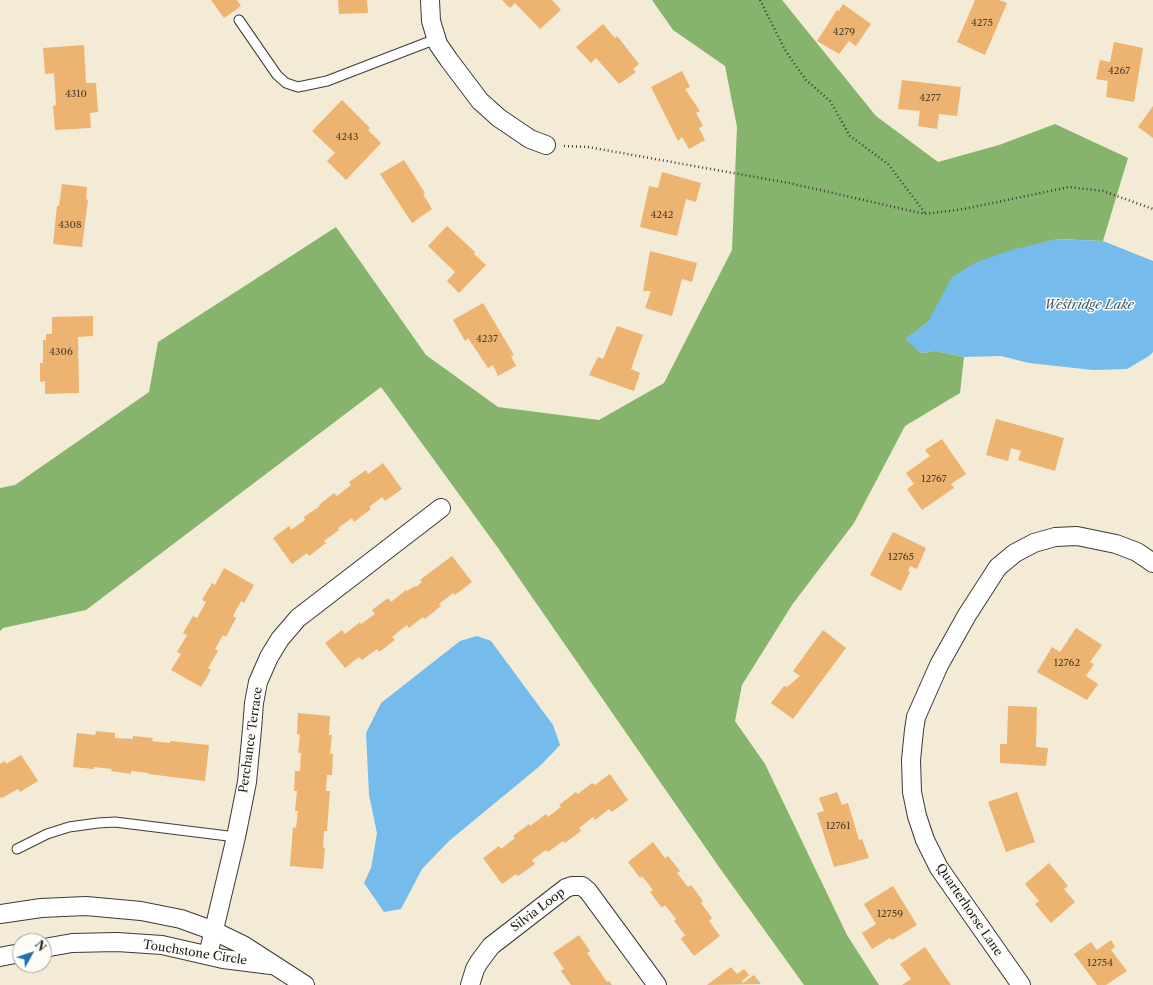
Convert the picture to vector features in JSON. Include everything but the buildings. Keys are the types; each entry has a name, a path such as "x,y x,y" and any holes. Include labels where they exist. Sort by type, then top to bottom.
{"street":[{"path":"430,0 431,21 436,39 449,60 480,101 499,118 530,139 546,145"},
{"name":"Perchance Terrace","path":"208,955 236,837 247,782 255,697 258,682 269,657 280,639 298,618 441,508"},
{"name":"Quarterhorse Lane","path":"1021,985 939,868 925,840 917,816 912,792 911,760 916,717 939,665 967,615 998,567 1015,553 1034,543 1055,537 1077,536 1116,544 1137,552 1153,563"},
{"name":"Silvia Loop","path":"470,985 475,968 494,944 566,888 572,886 582,886 588,891 657,985"},
{"name":"Touchstone Circle","path":"0,914 40,908 86,906 141,911 181,919 214,931 243,945 305,985"},
{"name":"Touchstone Circle","path":"52,947 72,943 117,942 162,946 223,959 273,965"},
{"path":"0,958 12,955"}],"lane":[{"path":"239,20 276,75 286,83 298,86 327,80 436,39"},
{"path":"17,849 48,834 69,827 115,822 236,837"}],"path":[{"path":"760,0 785,50 806,80 830,101 850,136 888,164 925,214"},
{"path":"546,145 588,147 789,183 925,214 964,209 1069,187 1103,191 1153,209"}],"green space":[{"path":"652,0 782,0 876,116 938,162 999,145 1055,124 1128,158 1103,241 1056,239 928,322 906,339 921,353 935,351 964,357 960,393 905,426 854,523 792,605 742,685 735,721 765,764 847,935 879,985 804,985 719,867 498,548 381,387 86,610 3,628 0,631 0,488 15,485 149,392 158,342 336,227 426,355 498,407 599,420 664,383 732,250 737,127 725,66 673,30"}],"water":[{"name":"Westridge Lake","path":"1056,239 1103,241 1153,261 1153,352 1149,356 1127,369 1093,370 1029,363 1001,356 964,357 935,351 921,353 905,339 928,322 952,277 977,262 1012,250"},
{"path":"477,636 491,641 553,725 560,745 541,765 449,841 422,869 401,909 384,912 364,883 371,868 377,833 369,795 366,733 381,703 460,641"}]}
